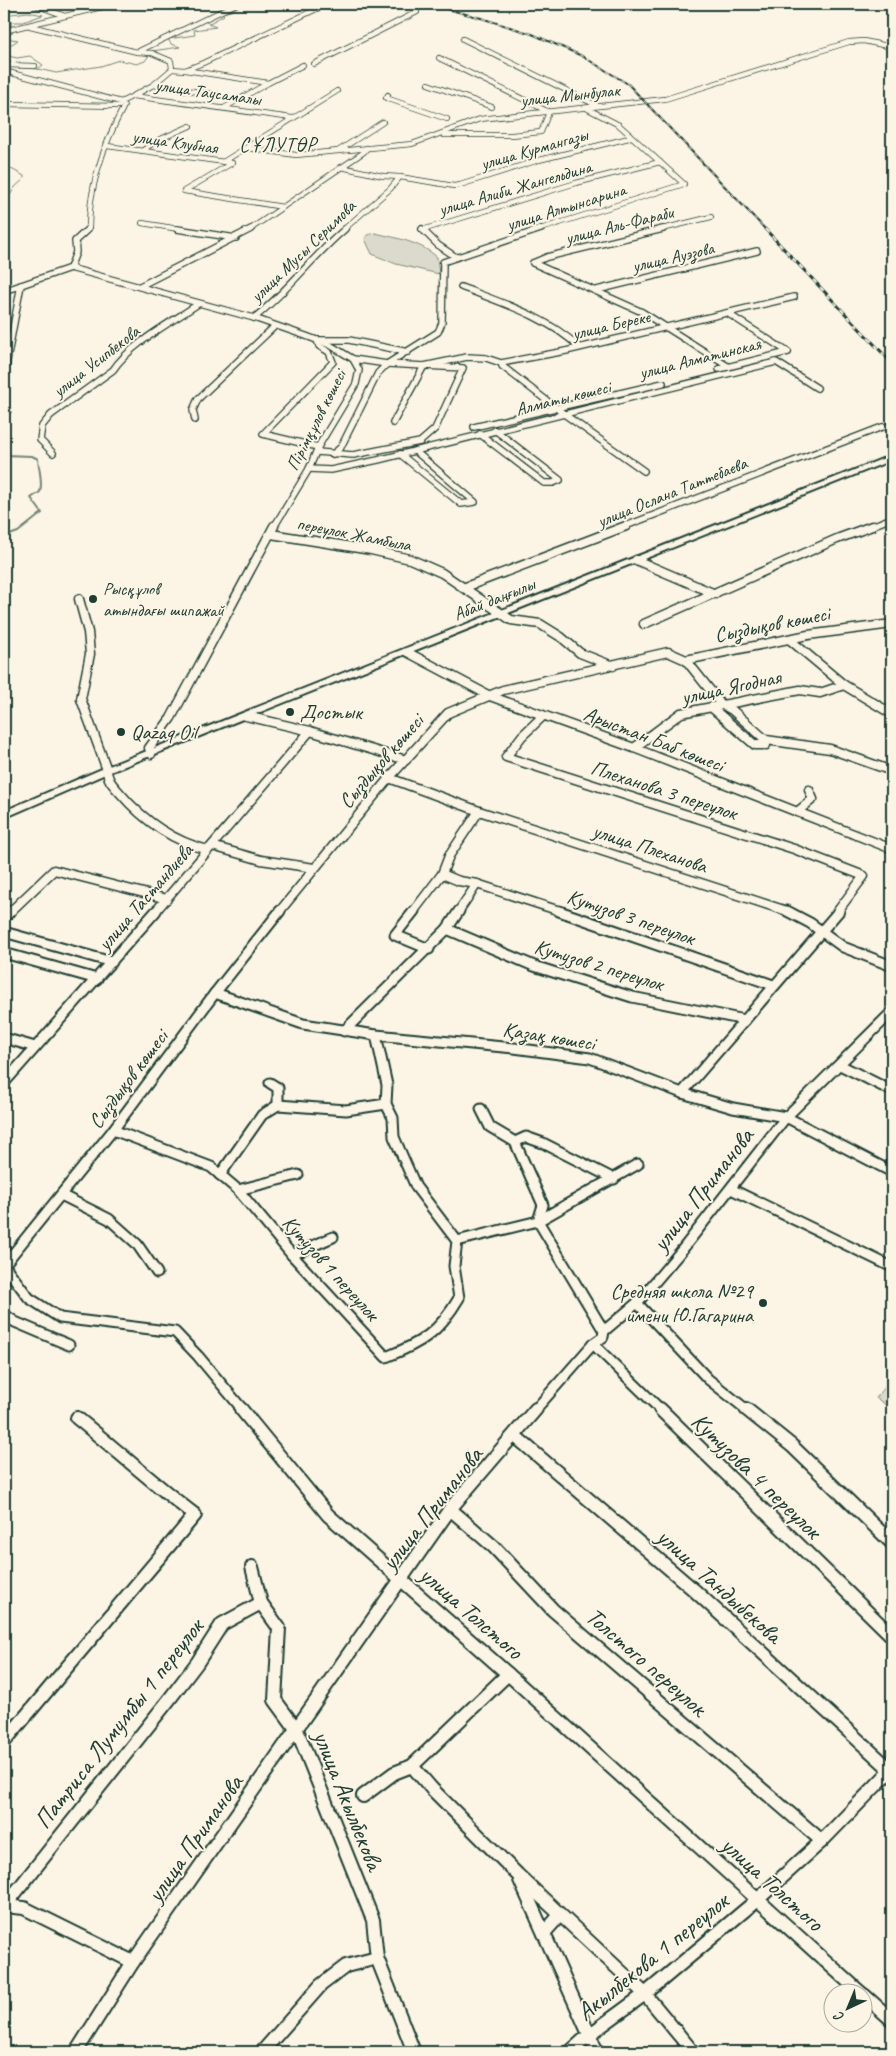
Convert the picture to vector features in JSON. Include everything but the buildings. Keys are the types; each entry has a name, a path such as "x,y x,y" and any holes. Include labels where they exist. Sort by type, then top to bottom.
{"street":[{"path":"33,4 66,16"},
{"path":"4,31 114,4"},
{"path":"137,52 236,4"},
{"path":"185,70 219,56 328,4"},
{"path":"314,64 417,12"},
{"path":"27,26 137,52 152,52 171,61 172,69"},
{"path":"462,39 598,106"},
{"name":"улица Мынбулак","path":"247,148 296,155 412,144 480,119 665,99 849,42 864,41 892,47"},
{"path":"437,135 512,135 541,132 549,112 439,58"},
{"path":"4,65 35,66"},
{"path":"224,108 303,65"},
{"path":"133,96 153,85 172,69 268,83"},
{"path":"4,70 122,104 91,187 89,228 75,241 76,252 70,268 4,291"},
{"path":"428,84 492,107"},
{"path":"153,85 219,95"},
{"path":"223,162 337,91"},
{"path":"388,95 386,98 447,119"},
{"name":"улица Таусамалы","path":"4,104 122,104 133,96 292,118"},
{"name":"улица Курмангазы","path":"400,178 454,186 460,185 539,160 629,138 629,134 606,117 584,108"},
{"path":"338,151 383,122"},
{"path":"142,151 156,141 190,126"},
{"path":"629,134 644,145 660,162"},
{"name":"улица Клубная","path":"107,146 233,163 184,191 283,207"},
{"path":"140,286 237,238 364,152 367,148"},
{"name":"улица Алтынсарина","path":"456,257 684,184 660,162"},
{"name":"улица Алиби Жангельдина","path":"456,257 438,245 421,229 576,183 660,162"},
{"path":"342,166 374,175 400,178"},
{"name":"улица Мусы Серимова","path":"254,318 291,285 328,243 400,178"},
{"name":"улица Аль-Фараби","path":"597,290 533,262 711,217"},
{"path":"142,223 237,238"},
{"name":"улица Ауэзова","path":"597,290 757,251"},
{"path":"333,454 341,447 378,373 387,364 438,332 442,323 443,262 456,257"},
{"name":"Пірімқұлов көшесі","path":"70,268 254,318 317,340 330,345 353,359 358,370 356,384 318,449 309,469 271,534 171,718 149,748 150,754"},
{"path":"6,366 21,285"},
{"path":"461,287 532,317 567,336 579,347"},
{"path":"597,290 642,312 729,367"},
{"name":"улица Береке","path":"501,363 727,314 794,297"},
{"name":"улица Усипбекова","path":"53,453 40,440 42,426 51,415 113,370 114,365 133,350 198,304"},
{"name":"улица Алматинская","path":"474,427 788,352 727,314"},
{"path":"195,420 193,410 198,399 274,326"},
{"path":"353,359 387,364 463,368 435,429 420,442 353,455 333,454 263,434 279,414 298,398 332,362 329,352 319,346 317,340 328,337 408,352"},
{"path":"393,423 424,366 468,357 486,358 501,363 502,366 556,408 644,471"},
{"name":"Алматы көшесі","path":"309,469 331,470 415,451 776,362 817,388"},
{"name":"улица Ослана Таттебаева","path":"463,588 604,536 780,465 882,427 892,426"},
{"path":"480,434 544,483 551,484 560,480 495,430"},
{"path":"400,454 461,504 475,502 415,451"},
{"name":"Абай даңғылы","path":"4,816 107,770 407,652 892,457"},
{"path":"644,624 892,518"},
{"name":"переулок Жамбыла","path":"271,534 371,550 410,559 442,573 511,620 540,624 561,637 580,653 613,666"},
{"path":"636,560 715,594"},
{"path":"79,599 88,632 90,654 81,698 107,770 107,777 118,791 143,818 194,847 210,848 261,860 314,868"},
{"name":"Сыздықов көшесі","path":"4,1265 114,1130 216,993 314,868 389,778 448,714 503,690 561,675 613,666 668,652 686,660 789,639 892,624"},
{"path":"789,639 844,685 892,714"},
{"name":"Арыстан Баб көшесі","path":"407,652 490,696 634,748 892,849"},
{"path":"686,660 720,704 732,710 766,740 830,749 892,771"},
{"name":"улица Ягодная","path":"634,748 681,713 800,690 820,693 844,685"},
{"path":"711,707 755,745 766,745 766,740"},
{"path":"246,716 310,731 406,760"},
{"name":"Плеханова 3 переулок","path":"544,716 522,736 506,757 794,849 864,876 846,902 820,930"},
{"name":"улица Тастандиева","path":"4,1083 167,899 310,731"},
{"name":"улица Плеханова","path":"389,778 479,812 789,911 843,946 892,966"},
{"path":"797,812 813,799 809,790"},
{"path":"429,949 395,935 442,874 449,856 479,812"},
{"path":"4,917 54,870 167,899"},
{"name":"Кутузов 3 переулок","path":"442,874 459,881 477,884 616,929 773,985"},
{"path":"344,1031 447,930 477,884"},
{"name":"Кутузов 2 переулок","path":"447,930 534,966 632,997 744,1020"},
{"path":"682,1093 820,930"},
{"path":"4,932 112,962"},
{"path":"4,953 97,979"},
{"name":"Қазақ көшесі","path":"216,993 303,1024 376,1035 514,1048 590,1058 682,1093 732,1108 786,1117 892,1172"},
{"name":"улица Приманова","path":"76,2052 133,1962 450,1509 516,1436 593,1344 603,1337 604,1331 637,1303 731,1189 786,1117 890,1018"},
{"path":"376,1035 387,1085 386,1104 393,1118 394,1137 416,1187 457,1241 538,1221 638,1164"},
{"path":"4,1038 35,1048"},
{"path":"840,1066 892,1091"},
{"path":"270,1083 278,1088 278,1105"},
{"path":"220,1175 262,1115 278,1105 346,1110 386,1104"},
{"path":"481,1109 490,1127 515,1142 543,1205 538,1221 604,1331"},
{"name":"Кутузов 1 переулок","path":"114,1130 211,1167 238,1190 292,1255 386,1357 419,1345 444,1324 459,1298 454,1266 457,1241"},
{"path":"515,1142 526,1137 543,1143 614,1178"},
{"path":"238,1190 298,1175"},
{"path":"731,1189 892,1268"},
{"path":"61,1195 109,1219 137,1244 157,1273"},
{"path":"292,1255 333,1237"},
{"name":"улица Толстого","path":"4,1265 29,1298 60,1318 175,1332 198,1356 328,1515 508,1674 852,1984"},
{"path":"637,1303 708,1380 792,1446 892,1543"},
{"path":"4,1314 15,1322 69,1346"},
{"name":"Кутузова 4 переулок","path":"593,1344 892,1636"},
{"path":"4,1742 195,1515 152,1483 125,1457 77,1418"},
{"name":"улица Тандыбекова","path":"516,1436 694,1590 892,1770"},
{"name":"Толстого переулок","path":"450,1509 494,1547 553,1610 822,1841"},
{"name":"улица Акылбекова","path":"252,1567 261,1603 279,1628 275,1700 296,1730 373,1920 377,1958 414,2052"},
{"name":"Патриса Лумумбы 1 переулок","path":"4,1906 174,1693 197,1663 222,1624 261,1603"},
{"path":"363,1796 394,1773 412,1766 508,1674"},
{"path":"412,1766 432,1789 518,1875 645,1994 693,2052"},
{"name":"Акылбекова 1 переулок","path":"570,2052 589,2035 645,1994 757,1900 822,1841 892,1770"},
{"path":"518,1875 597,2052"},
{"path":"4,1906 24,1908 133,1962"},
{"path":"544,1933 560,1915"},
{"path":"262,2052 321,1986 346,1966 377,1958"},
{"name":"улица Толстого","path":"874,2004 892,2020"}],"shaded area":[{"path":"375,233 408,241 430,252 437,257 439,274 396,264 372,254 365,239 367,235"},
{"path":"892,1379 892,1409 876,1398"}],"waterway":[{"path":"38,69 56,73 101,66 119,60 137,64 145,61 152,51 180,47 171,44 168,39 195,35 194,30 216,27 208,24 224,15 222,13 231,11 242,4"},
{"path":"4,15 28,12 43,15 23,22 10,22 12,25 4,27"},
{"path":"4,45 12,44 18,40 5,38 6,34 13,33 9,31"},
{"path":"4,55 17,58 30,56 43,65 38,69"},
{"path":"10,67 38,69"},
{"path":"4,165 24,176 24,179 15,187 4,205"},
{"path":"4,410 11,412 4,416"},
{"path":"4,438 8,446 4,455 32,456 38,459 41,488 40,492 31,498 42,513 18,532 4,537"}],"railway":[{"path":"428,4 532,34 582,56 628,84 766,230"},
{"path":"765,229 892,363"}],"place":[{"name":"Рысқұлов атындағы шипажай","path":"93,599"},
{"name":"Достык","path":"290,712"},
{"name":"Qazaq Oil","path":"121,732"},
{"name":"Средняя школа №29 имени Ю.Гагарина","path":"763,1303"}],"district":[{"name":"СҰЛУТӨР","path":"278,144"}]}
